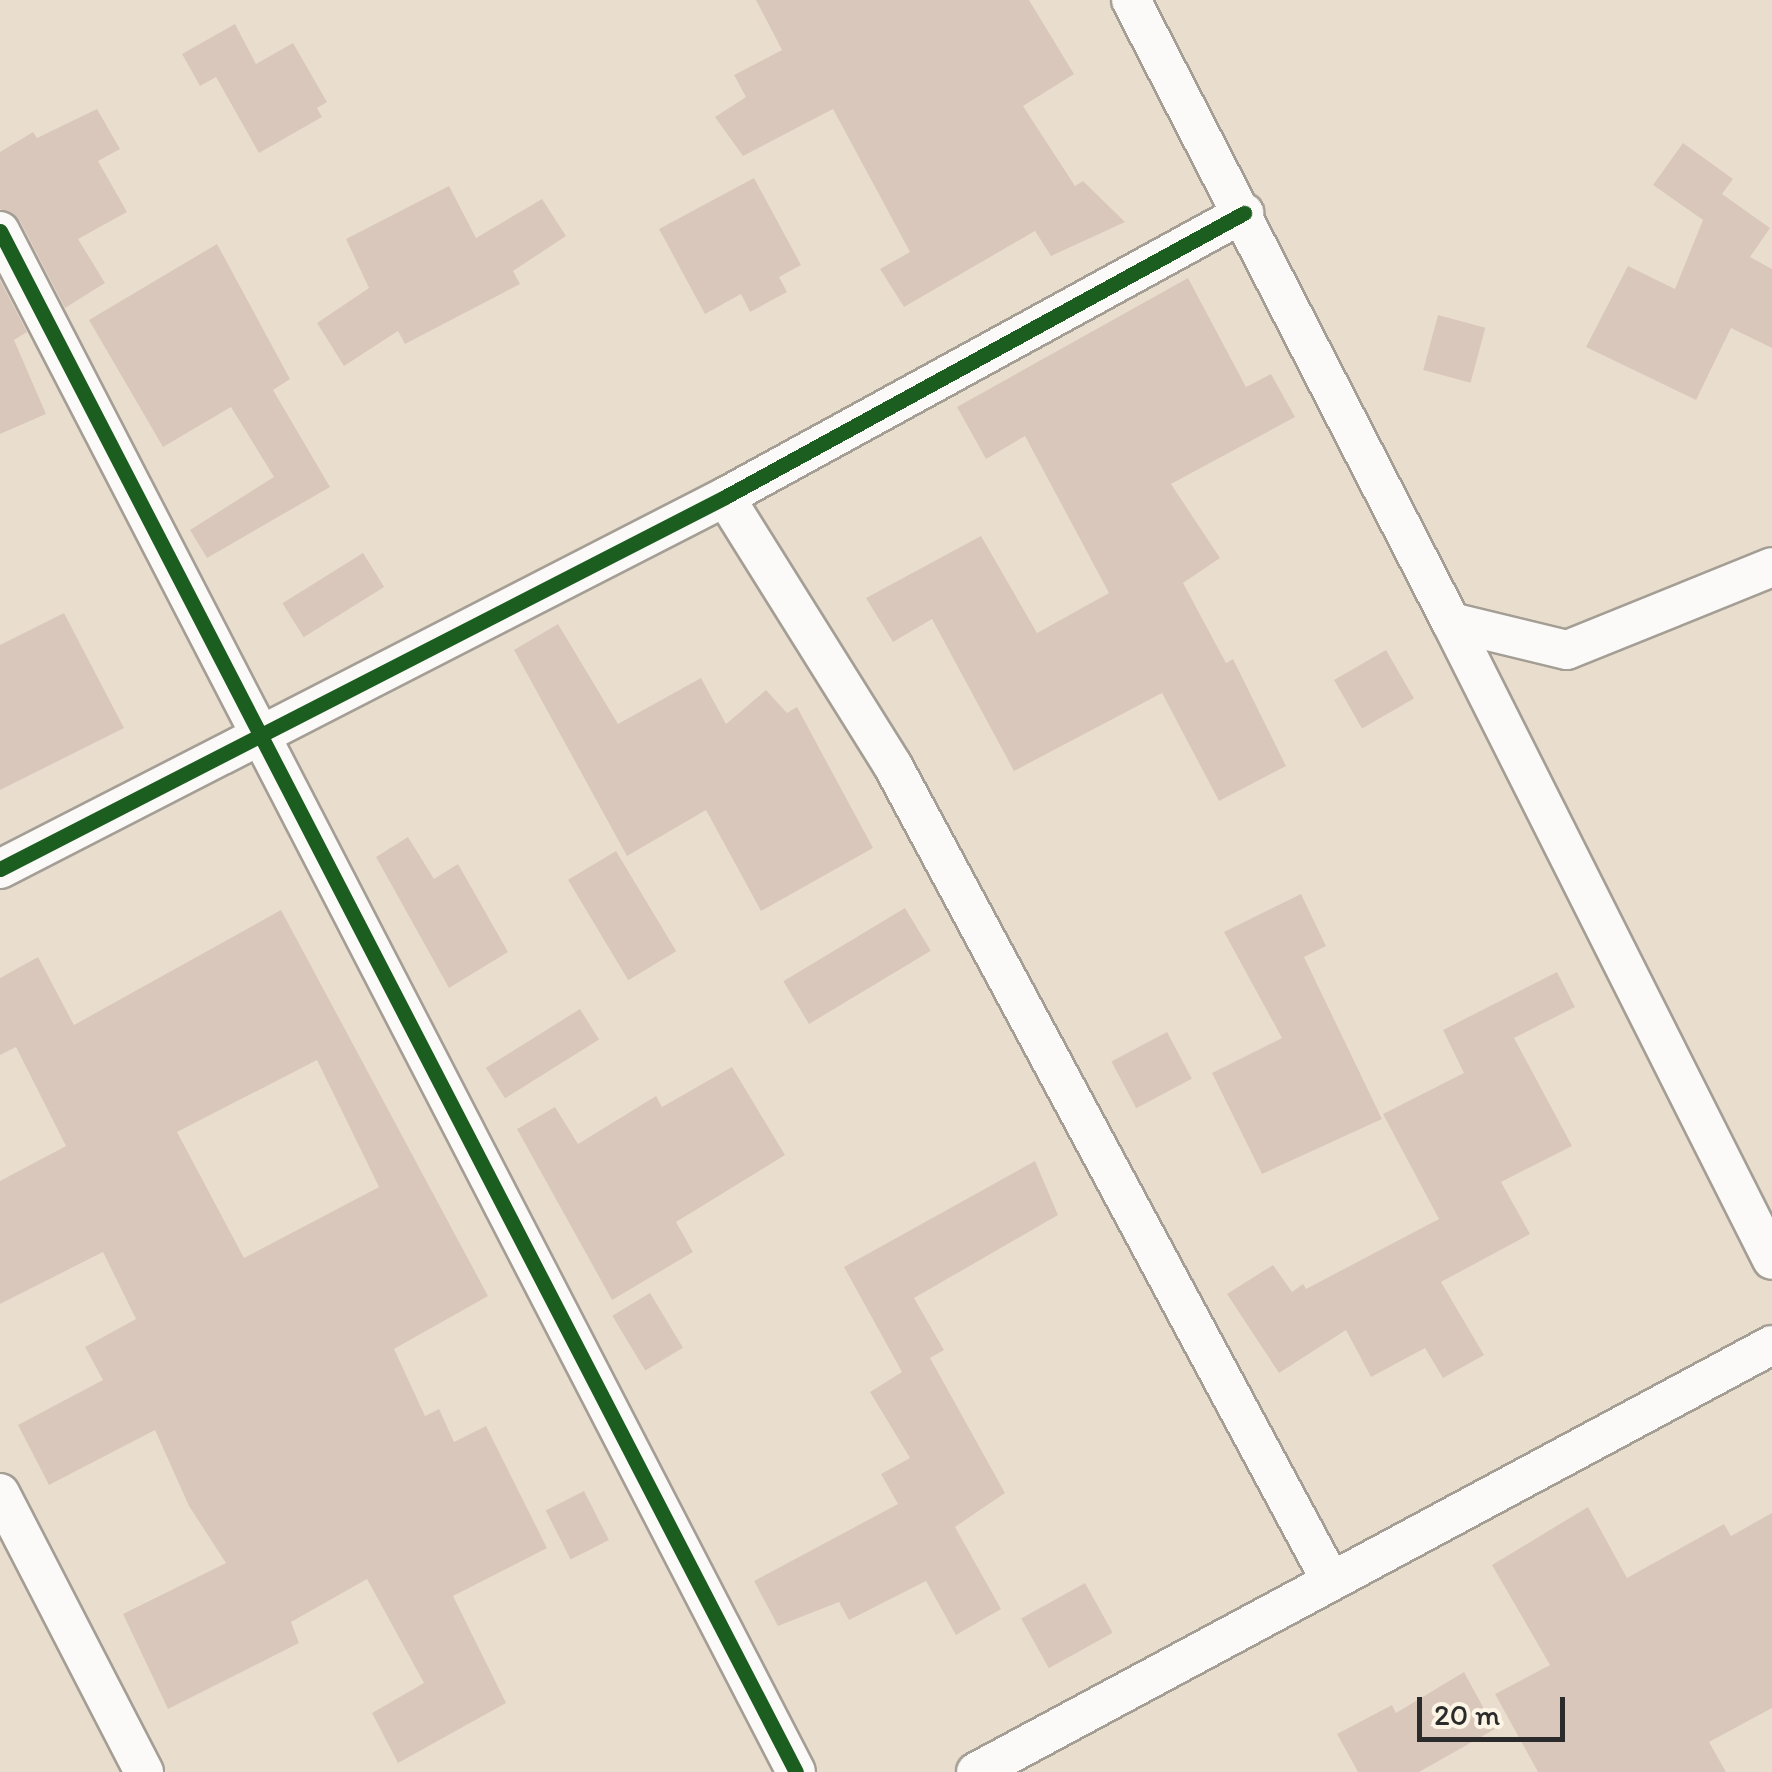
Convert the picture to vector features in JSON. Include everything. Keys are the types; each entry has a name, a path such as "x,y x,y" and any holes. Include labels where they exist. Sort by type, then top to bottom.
{"street":[{"path":"1131,0 1244,212 1772,1260"},
{"path":"0,869 263,738 726,497 1244,212"},
{"path":"0,231 796,1772"},
{"path":"726,497 894,766 1331,1581"},
{"path":"1452,622 1567,650 1772,567"},
{"path":"976,1772 1772,1345"},
{"path":"0,1493 144,1772"}],"building":[{"path":"756,0 1029,0 1074,74 1023,106 1075,186 1083,181 1125,222 1051,256 1035,231 904,307 880,269 910,252 833,109 743,156 715,117 746,97 734,75 782,50"},
{"path":"235,24 256,64 293,43 327,102 317,108 322,117 259,153 216,77 200,86 182,54"},
{"path":"97,109 120,149 98,161 127,212 78,239 105,283 65,308 20,221 0,209 0,152 33,132 37,138"},
{"path":"1683,143 1733,179 1722,194 1770,228 1750,257 1772,269 1772,348 1731,328 1696,400 1586,347 1628,266 1675,289 1703,220 1653,185"},
{"path":"754,178 801,265 779,277 787,292 750,312 741,294 705,314 659,229"},
{"path":"449,186 476,238 542,199 566,236 513,271 520,284 405,344 398,331 344,366 317,323 369,288 346,239"},
{"path":"217,244 290,379 273,390 330,487 207,558 190,530 274,477 231,407 163,447 89,320"},
{"path":"1188,278 1246,387 1271,374 1295,417 1171,484 1220,558 1183,583 1226,663 1233,659 1286,766 1219,801 1162,693 1014,771 932,619 893,642 866,598 981,536 1037,633 1109,593 1025,436 986,459 957,407"},
{"path":"0,280 27,332 14,340 46,414 0,434"},
{"path":"1438,315 1485,328 1471,383 1423,370"},
{"path":"363,553 384,587 304,637 282,603"},
{"path":"64,613 124,728 0,790 0,645"},
{"path":"558,624 618,724 701,678 726,724 766,690 787,713 797,707 873,848 761,911 706,810 627,856 514,650"},
{"path":"1386,650 1414,698 1362,728 1334,680"},
{"path":"408,837 434,879 458,864 508,952 449,988 376,857"},
{"path":"616,851 676,951 628,980 568,880"},
{"path":"1301,894 1326,946 1304,957 1382,1119 1262,1174 1212,1073 1282,1038 1224,932"},
{"path":"905,908 931,951 809,1024 783,981"},
{"path":"281,910 488,1296 394,1349 425,1416 439,1409 454,1442 486,1426 547,1548 453,1596 506,1703 398,1763 372,1713 424,1683 367,1579 291,1622 299,1643 168,1709 123,1614 226,1563 189,1506 155,1430 49,1485 18,1425 103,1380 85,1347 136,1319 103,1252 0,1304 0,1181 66,1146 16,1047 0,1055 0,978 38,957 74,1025","holes":["317,1060 379,1187 244,1258 177,1132"]},
{"path":"1557,972 1575,1007 1514,1038 1572,1146 1501,1182 1530,1234 1441,1282 1484,1355 1443,1378 1425,1348 1371,1377 1346,1330 1279,1373 1227,1294 1273,1265 1292,1292 1303,1284 1306,1289 1439,1219 1383,1114 1464,1073 1443,1030"},
{"path":"580,1009 599,1040 505,1098 486,1068"},
{"path":"1167,1032 1192,1079 1136,1108 1111,1062"},
{"path":"732,1067 785,1155 676,1222 693,1252 612,1300 517,1129 555,1107 578,1144 656,1096 662,1107"},
{"path":"1035,1161 1058,1215 914,1298 944,1350 930,1358 1005,1493 955,1527 1001,1609 956,1635 926,1581 849,1620 839,1602 778,1626 754,1581 898,1504 881,1474 910,1458 870,1392 902,1372 844,1267"},
{"path":"650,1293 683,1348 645,1371 612,1316"},
{"path":"584,1491 609,1540 571,1560 546,1511"},
{"path":"1588,1507 1627,1578 1724,1524 1731,1536 1772,1513 1772,1708 1709,1742 1726,1772 1538,1772 1495,1694 1550,1665 1492,1565"},
{"path":"1085,1583 1113,1633 1049,1668 1021,1618"},
{"path":"1464,1672 1495,1729 1419,1772 1358,1772 1337,1734 1392,1705 1396,1713"}],"cycle path":[{"path":"0,869 725,497 1244,213"},
{"path":"0,231 796,1772"}]}
